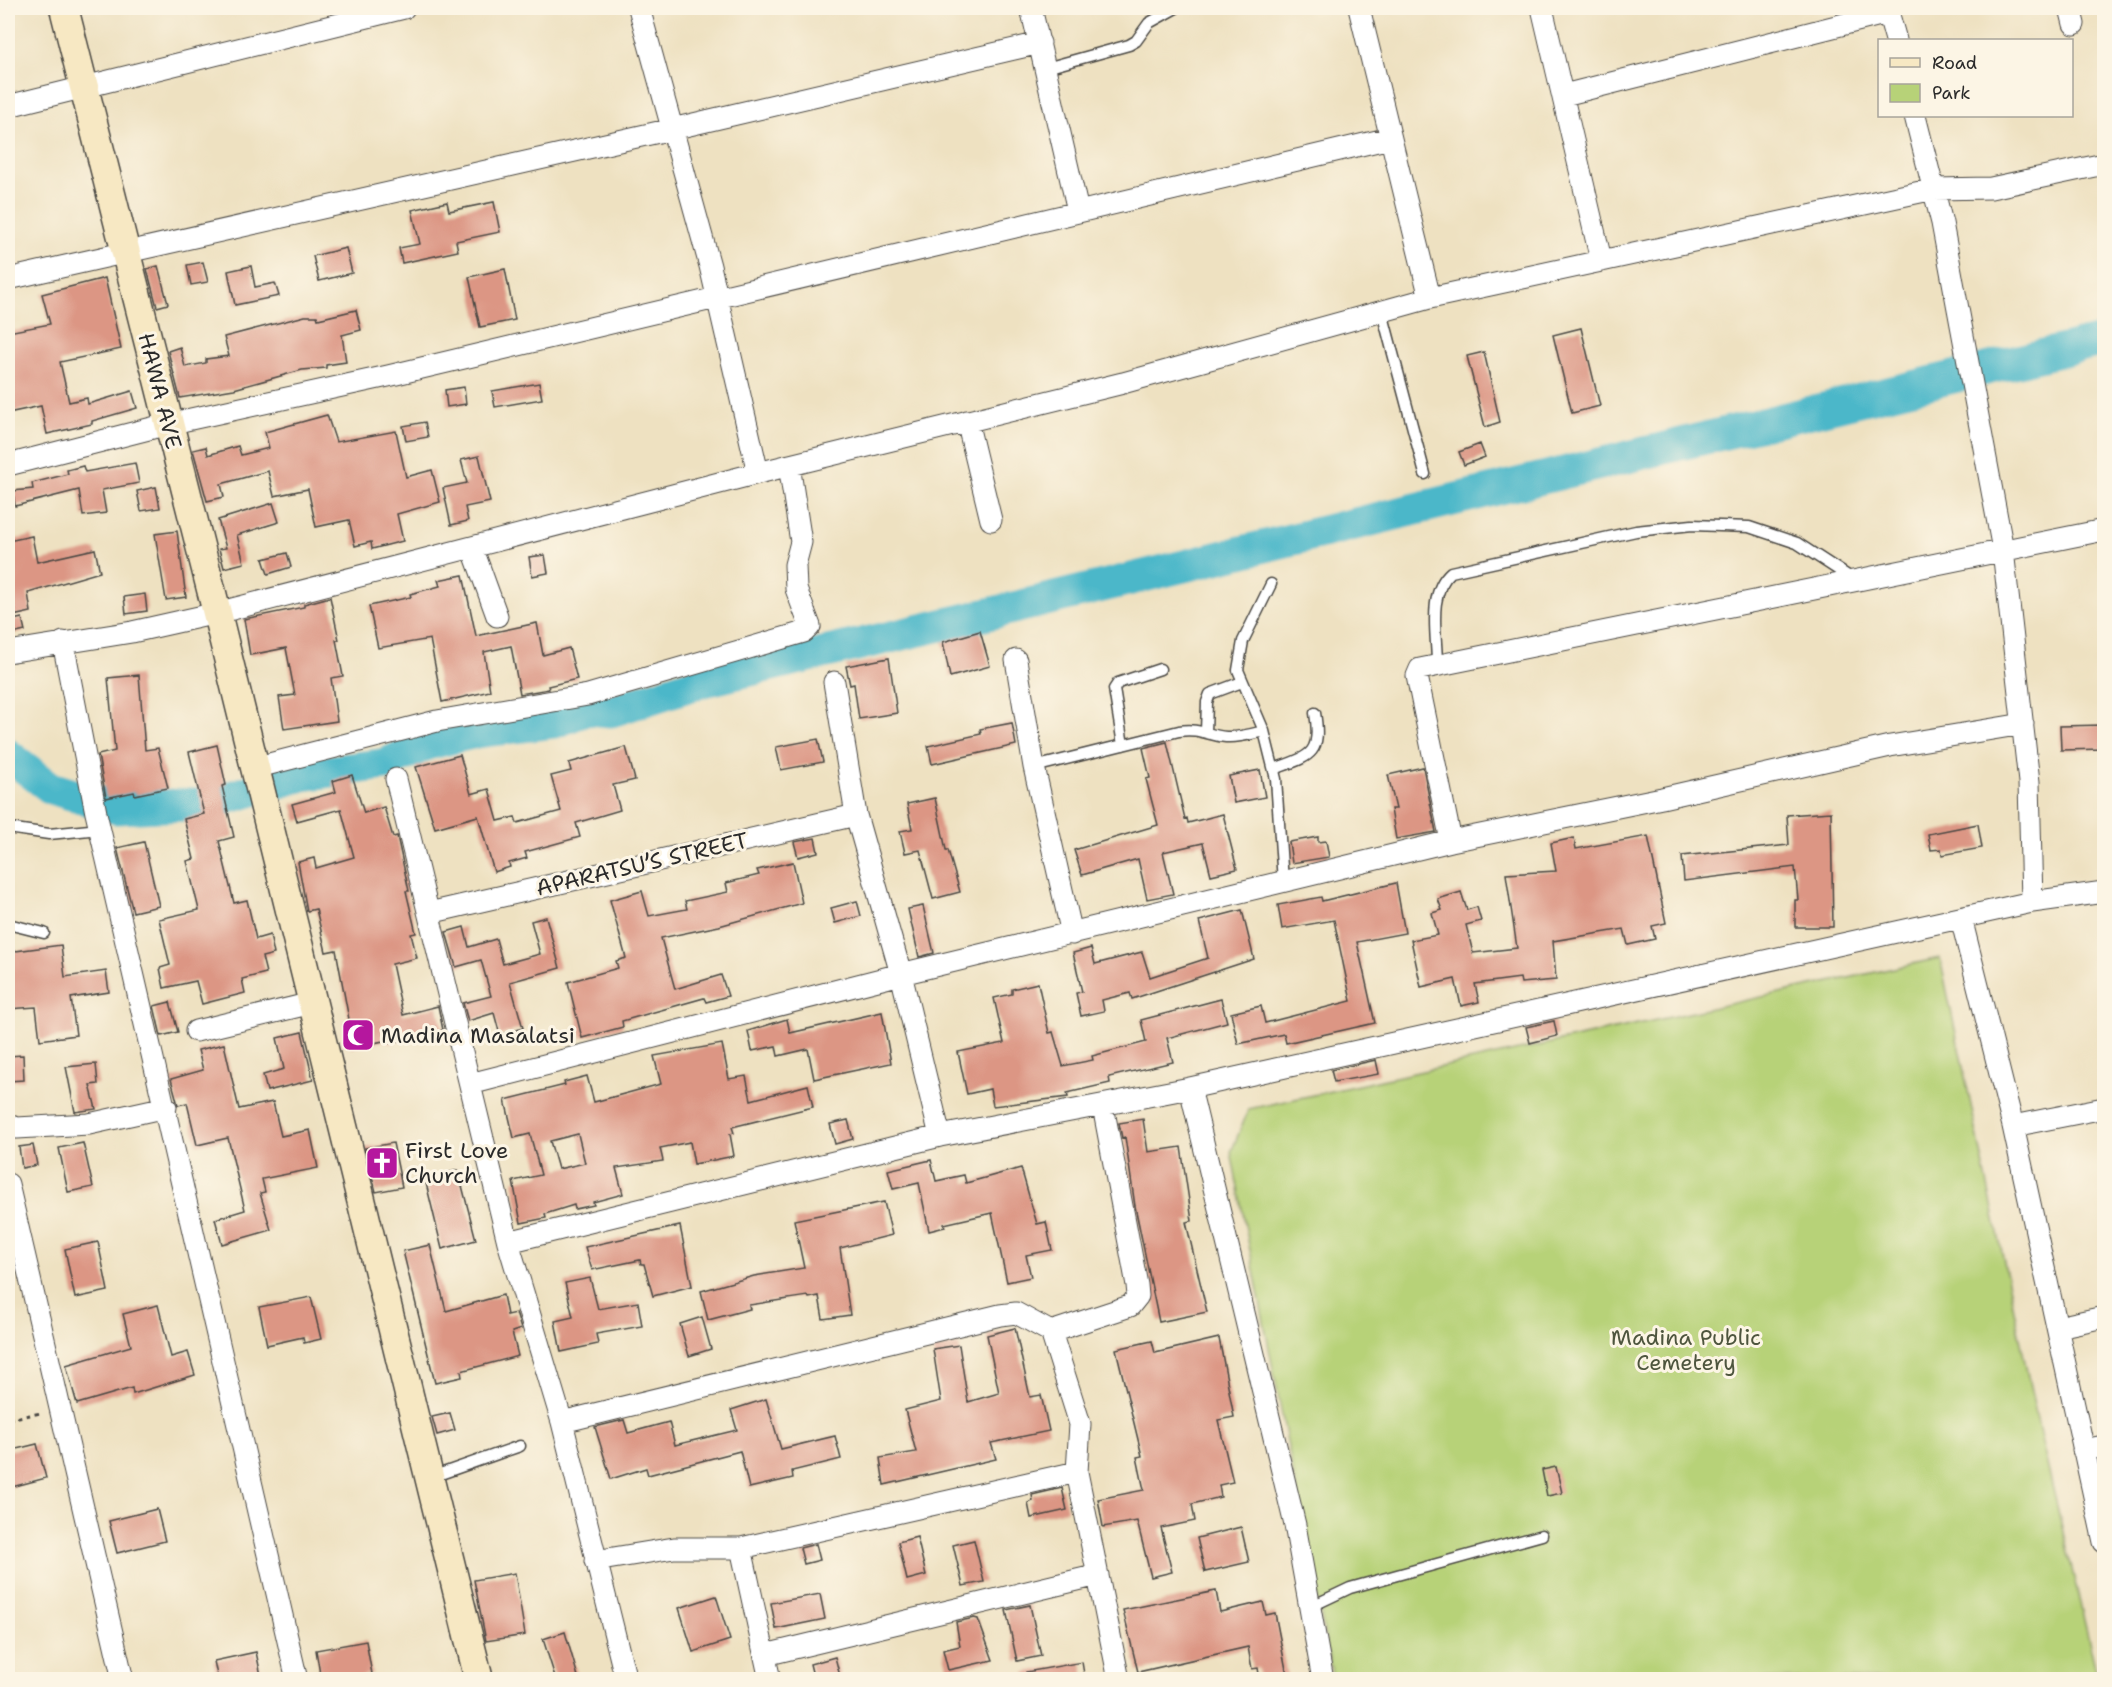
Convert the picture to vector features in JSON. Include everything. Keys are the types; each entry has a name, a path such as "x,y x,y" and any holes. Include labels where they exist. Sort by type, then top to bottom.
{"street":[{"name":"HAWA AVE","path":"64,8 217,613 479,1680"},
{"path":"8,106 404,8"},
{"path":"639,8 708,257 758,473"},
{"path":"1031,8 1078,211"},
{"path":"1359,8 1430,298"},
{"path":"1542,8 1601,260"},
{"path":"1564,95 1888,10 1896,39"},
{"path":"8,279 1040,43"},
{"path":"1915,117 1934,189 1966,347 2002,550 2029,782 2032,902"},
{"path":"8,465 168,424 400,374 1390,138"},
{"path":"8,652 132,632 217,613 789,465 1123,383 1430,298 1934,189 1991,188 2104,164"},
{"path":"967,422 991,520"},
{"path":"257,780 437,721 588,694 804,632 810,626 796,589 795,565 801,542 789,465"},
{"path":"1451,841 1417,676 1420,669 2104,530"},
{"path":"472,547 497,616"},
{"path":"63,642 90,786 297,1680"},
{"path":"1016,660 1034,767 1072,934"},
{"path":"834,682 856,815 901,974 940,1136"},
{"path":"470,1084 901,974 1451,841 1662,798 1879,748 2023,724"},
{"path":"396,779 508,1242 562,1422 626,1680"},
{"name":"APARATSU’S STREET","path":"429,913 856,815"},
{"path":"508,1242 940,1136 1190,1088 2032,902 2104,892"},
{"path":"1961,918 2013,1126 2104,1542"},
{"path":"196,1031 312,1003"},
{"path":"1190,1088 1295,1525 1323,1680"},
{"path":"1051,1332 1130,1306 1138,1296 1103,1106"},
{"path":"8,1125 17,1128 89,1125 165,1107"},
{"path":"2013,1126 2104,1108"},
{"path":"8,1184 123,1680"},
{"path":"562,1422 1016,1313 1051,1332 1080,1425 1077,1472 1119,1680"},
{"path":"2058,1327 2104,1317"},
{"path":"2083,1450 2104,1446"},
{"path":"595,1561 674,1548 741,1548 1077,1472"},
{"path":"741,1548 770,1680"},
{"path":"765,1655 1098,1575"}],"lane":[{"path":"1046,68 1129,45 1136,41 1149,23 1176,8"},
{"path":"1382,312 1425,474"},
{"path":"1437,664 1437,592 1443,579 1451,572 1636,531 1692,525 1749,527 1797,543 1854,580"},
{"path":"1271,584 1243,641 1238,657 1242,682 1253,701 1274,769 1281,812 1283,882"},
{"path":"1123,745 1114,689 1118,683 1160,669"},
{"path":"1206,732 1207,702 1210,694 1242,682"},
{"path":"1274,769 1301,759 1315,746 1318,733 1315,713"},
{"path":"1034,767 1187,730 1234,737 1264,731"},
{"path":"8,828 49,834 98,821"},
{"path":"8,924 44,933"},
{"path":"429,1478 520,1446"},
{"path":"1310,1607 1350,1588 1542,1535"}],"path":[{"path":"8,1419 61,1409"}],"green space":[{"name":"Madina Public Cemetery","path":"1940,958 2042,1443 2098,1679 1333,1679 1231,1152 1249,1109"}],"building":[{"path":"447,202 449,211 494,202 500,232 456,241 458,251 402,263 399,248 420,244 412,210"},
{"path":"346,248 352,273 319,281 313,256"},
{"path":"203,262 208,282 191,285 187,265"},
{"path":"158,266 168,304 157,307 147,269"},
{"path":"251,266 255,287 275,283 279,296 235,305 228,271"},
{"path":"505,269 515,320 480,327 469,277"},
{"path":"105,278 121,349 60,362 69,402 87,398 88,404 132,391 137,408 92,421 92,424 47,434 41,406 8,413 8,332 50,324 42,294"},
{"path":"356,310 361,330 342,335 346,362 326,365 326,368 302,370 234,389 180,398 168,351 180,347 185,367 206,363 206,359 229,356 224,337 305,316 317,316 318,319"},
{"path":"1581,328 1600,406 1572,413 1553,335"},
{"path":"1484,352 1500,422 1485,427 1467,356"},
{"path":"539,383 542,399 495,407 492,391"},
{"path":"464,387 466,404 447,407 445,390"},
{"path":"327,415 336,442 396,431 406,477 432,470 440,502 397,514 403,541 372,549 371,542 355,546 349,520 316,527 308,489 274,496 268,471 221,484 224,497 207,501 193,450 206,447 208,455 238,446 241,455 269,448 265,432"},
{"path":"425,422 428,437 406,441 403,426"},
{"path":"1480,444 1485,457 1464,465 1459,452"},
{"path":"479,456 490,502 465,507 468,521 451,525 443,488 467,483 461,460"},
{"path":"135,463 139,483 102,490 106,513 83,516 79,490 15,506 13,491 33,489 32,483 68,474 67,470 83,466 85,472"},
{"path":"156,487 160,508 141,511 137,491"},
{"path":"273,503 279,522 237,535 244,563 224,568 219,549 226,548 218,520"},
{"path":"177,531 186,597 166,600 155,534"},
{"path":"32,536 37,562 95,549 100,572 28,593 31,612 13,616 8,587 8,541"},
{"path":"287,553 291,567 268,574 263,559"},
{"path":"545,555 548,573 532,576 529,557"},
{"path":"463,575 476,636 537,623 543,655 569,648 577,679 548,686 549,689 520,694 511,646 484,652 490,691 442,702 430,639 378,648 369,606 411,597 410,594 440,586 438,580"},
{"path":"145,594 147,611 126,614 124,597"},
{"path":"330,597 339,640 336,640 343,676 331,678 337,721 284,729 279,697 295,695 286,648 250,655 244,619 304,607 304,604"},
{"path":"22,618 25,631 8,635 8,621"},
{"path":"980,631 990,666 950,677 943,642"},
{"path":"889,658 897,713 859,719 854,684 850,685 846,666"},
{"path":"139,675 145,750 158,748 168,788 106,798 98,755 115,751 108,678"},
{"path":"1012,723 1016,745 932,764 928,746 981,734 980,729"},
{"path":"2104,725 2104,749 2061,750 2060,726"},
{"path":"818,739 823,762 781,770 776,747"},
{"path":"1167,742 1185,819 1187,818 1188,823 1223,814 1237,869 1211,875 1203,843 1163,852 1173,894 1147,899 1138,859 1082,875 1074,850 1158,825 1146,779 1150,778 1143,748"},
{"path":"217,745 226,785 222,786 234,837 219,841 234,903 247,900 256,939 270,935 274,954 262,957 266,973 242,979 245,993 202,1004 196,981 164,988 160,968 170,965 159,919 199,910 187,861 194,859 184,819 204,814 189,752"},
{"path":"626,747 635,780 613,785 620,810 576,823 580,837 525,852 527,858 509,863 510,867 494,872 478,816 435,828 416,767 460,755 471,794 489,789 498,821 515,817 517,823 561,811 551,776 571,771 569,763"},
{"path":"1423,767 1436,832 1396,839 1391,809 1396,809 1388,775"},
{"path":"1260,770 1265,797 1234,803 1229,776"},
{"path":"352,775 364,813 384,807 393,837 397,836 409,891 406,891 416,933 411,934 417,958 392,964 403,1015 438,1006 443,1030 389,1043 388,1040 351,1048 347,1031 351,1030 336,950 326,952 316,909 307,911 298,862 314,858 316,868 354,857 341,809 297,821 292,804 336,792 333,781"},
{"path":"935,798 946,850 948,850 960,892 933,899 920,850 905,853 900,831 912,829 907,804"},
{"path":"1831,812 1833,927 1795,927 1795,900 1798,900 1795,867 1684,881 1682,856 1789,845 1787,815"},
{"path":"1978,824 1982,848 1942,855 1941,849 1931,850 1928,834"},
{"path":"1648,836 1666,923 1652,926 1655,939 1628,945 1624,929 1553,941 1556,980 1521,983 1520,978 1475,984 1479,1002 1461,1006 1455,979 1421,987 1411,940 1438,935 1432,913 1442,910 1438,899 1461,892 1467,910 1477,907 1481,921 1466,925 1473,953 1517,948 1506,874 1556,871 1551,843 1574,838 1576,849"},
{"path":"1318,837 1318,842 1326,841 1329,857 1292,863 1289,842"},
{"path":"815,838 818,852 798,857 794,842"},
{"path":"144,842 159,906 133,912 117,848"},
{"path":"793,862 802,903 719,926 661,938 675,989 721,975 728,996 706,1002 704,998 622,1021 623,1027 582,1038 568,982 618,968 616,961 626,958 610,900 642,891 649,916 687,909 685,901 728,892 726,883 759,875 757,870"},
{"path":"1396,883 1405,933 1357,942 1375,1023 1286,1043 1284,1034 1238,1044 1231,1013 1261,1006 1265,1023 1351,1001 1334,920 1282,929 1278,905 1321,897 1322,901"},
{"path":"857,901 861,916 835,923 831,908"},
{"path":"923,906 934,953 919,957 908,909"},
{"path":"1242,910 1254,959 1132,999 1130,993 1102,1000 1104,1011 1081,1016 1076,993 1082,992 1073,953 1091,948 1095,964 1142,952 1150,977 1208,958 1199,921"},
{"path":"546,917 560,968 510,982 523,1028 500,1035 494,1013 468,1021 463,1003 491,996 481,960 456,967 446,932 464,927 469,947 496,939 503,964 540,954 531,921"},
{"path":"61,945 65,977 106,971 109,992 71,998 76,1035 40,1040 36,1007 8,1009 8,952"},
{"path":"1038,983 1049,1033 1053,1032 1063,1066 1093,1060 1092,1056 1146,1042 1141,1020 1221,999 1227,1022 1167,1038 1173,1062 1109,1077 1110,1083 1067,1093 1068,1097 993,1106 990,1089 967,1094 958,1052 1004,1043 994,998 1012,994 1012,989"},
{"path":"170,1002 178,1032 161,1036 154,1006"},
{"path":"882,1012 891,1063 814,1079 808,1049 778,1056 776,1046 752,1051 748,1031 787,1019 790,1033"},
{"path":"1554,1021 1557,1036 1530,1043 1526,1027"},
{"path":"302,1032 313,1080 267,1091 263,1075 284,1069 277,1038"},
{"path":"224,1044 239,1109 273,1102 281,1136 310,1130 318,1168 262,1179 265,1192 260,1193 271,1230 222,1244 215,1219 245,1210 228,1138 197,1145 187,1103 178,1105 171,1079 203,1070 198,1050"},
{"path":"722,1044 729,1079 746,1076 751,1100 808,1085 813,1107 732,1127 734,1133 730,1134 734,1156 694,1164 690,1142 660,1148 663,1161 616,1168 623,1194 593,1202 594,1205 575,1209 574,1205 545,1214 546,1218 521,1223 513,1181 541,1175 530,1134 514,1138 505,1100 565,1085 564,1082 587,1076 594,1102 661,1084 654,1056","holes":["578,1134 585,1163 558,1169 550,1141"]},
{"path":"23,1055 24,1080 8,1081 8,1056"},
{"path":"1376,1060 1379,1074 1334,1082 1331,1070"},
{"path":"96,1064 98,1084 90,1085 96,1109 75,1112 66,1067"},
{"path":"1143,1119 1148,1152 1181,1147 1192,1221 1186,1222 1207,1312 1159,1322 1135,1206 1125,1137 1122,1138 1119,1123"},
{"path":"848,1120 853,1139 835,1144 830,1124"},
{"path":"83,1143 93,1187 68,1192 59,1148"},
{"path":"393,1143 402,1187 376,1192 365,1148"},
{"path":"33,1145 37,1165 22,1168 19,1147"},
{"path":"931,1160 936,1181 964,1175 966,1183 1021,1168 1037,1224 1046,1222 1052,1250 1026,1255 1031,1277 1007,1282 992,1213 944,1224 945,1227 929,1231 919,1183 893,1189 888,1170"},
{"path":"458,1170 476,1240 442,1249 425,1179"},
{"path":"884,1202 892,1235 840,1248 850,1315 823,1319 819,1296 809,1298 808,1296 749,1305 750,1309 708,1320 701,1291 754,1276 804,1268 794,1220"},
{"path":"680,1226 692,1286 653,1296 644,1264 641,1264 640,1260 592,1270 585,1247"},
{"path":"98,1242 108,1291 75,1298 65,1249"},
{"path":"430,1245 446,1311 503,1295 507,1315 516,1313 521,1329 512,1332 518,1356 461,1371 462,1377 435,1383 403,1251"},
{"path":"590,1278 598,1309 638,1302 642,1326 596,1334 598,1344 561,1352 555,1321 573,1317 565,1283"},
{"path":"311,1297 321,1339 304,1343 303,1337 267,1345 259,1307"},
{"path":"158,1305 171,1357 188,1352 195,1375 133,1394 132,1388 77,1404 66,1365 131,1346 123,1314"},
{"path":"702,1317 711,1349 689,1356 680,1324"},
{"path":"1015,1328 1030,1397 1041,1395 1049,1431 991,1443 996,1459 884,1485 880,1458 916,1452 905,1410 941,1401 933,1349 959,1345 968,1402 999,1393 987,1335"},
{"path":"1219,1338 1234,1417 1218,1420 1233,1482 1219,1485 1221,1497 1192,1504 1195,1521 1161,1528 1172,1572 1151,1577 1137,1521 1103,1527 1098,1499 1144,1490 1137,1457 1142,1456 1116,1349 1152,1341 1155,1353"},
{"path":"766,1399 781,1449 835,1436 841,1459 792,1471 793,1478 749,1488 740,1451 648,1475 646,1468 611,1479 595,1427 624,1420 628,1433 669,1422 675,1445 737,1430 731,1410"},
{"path":"450,1413 455,1430 437,1435 432,1417"},
{"path":"37,1444 46,1478 8,1488 8,1451"},
{"path":"1556,1467 1562,1493 1547,1496 1542,1470"},
{"path":"1062,1488 1067,1510 1031,1518 1028,1503 1033,1501 1032,1495"},
{"path":"157,1509 165,1541 117,1553 109,1521"},
{"path":"1241,1527 1249,1562 1205,1572 1197,1538"},
{"path":"917,1537 926,1575 907,1580 898,1542"},
{"path":"974,1540 984,1582 963,1586 953,1545"},
{"path":"816,1544 820,1560 804,1564 800,1548"},
{"path":"515,1573 525,1635 486,1641 474,1580"},
{"path":"1216,1591 1220,1612 1263,1602 1266,1615 1275,1613 1288,1680 1260,1680 1258,1668 1252,1669 1248,1647 1138,1672 1123,1610"},
{"path":"820,1594 825,1619 776,1629 771,1603"},
{"path":"716,1596 730,1640 693,1652 679,1608"},
{"path":"1030,1605 1041,1656 1017,1661 1006,1610"},
{"path":"978,1619 993,1660 948,1670 943,1650 960,1646 956,1622"},
{"path":"565,1632 579,1680 556,1680 543,1639"},
{"path":"366,1641 372,1674 343,1680 321,1680 316,1650"},
{"path":"256,1652 262,1680 218,1680 214,1661"},
{"path":"835,1657 841,1680 814,1680 810,1664"},
{"path":"1082,1662 1085,1680 1027,1680 1026,1672"}],"waterway":[{"path":"8,755 51,788 116,808 207,804 303,775 386,764 427,744 476,732 555,722 588,709 611,711 700,682 1001,611 2104,340"}],"place":[{"name":"Madina Masalatsi","path":"358,1035"},
{"name":"First Love Church","path":"382,1163"}]}
